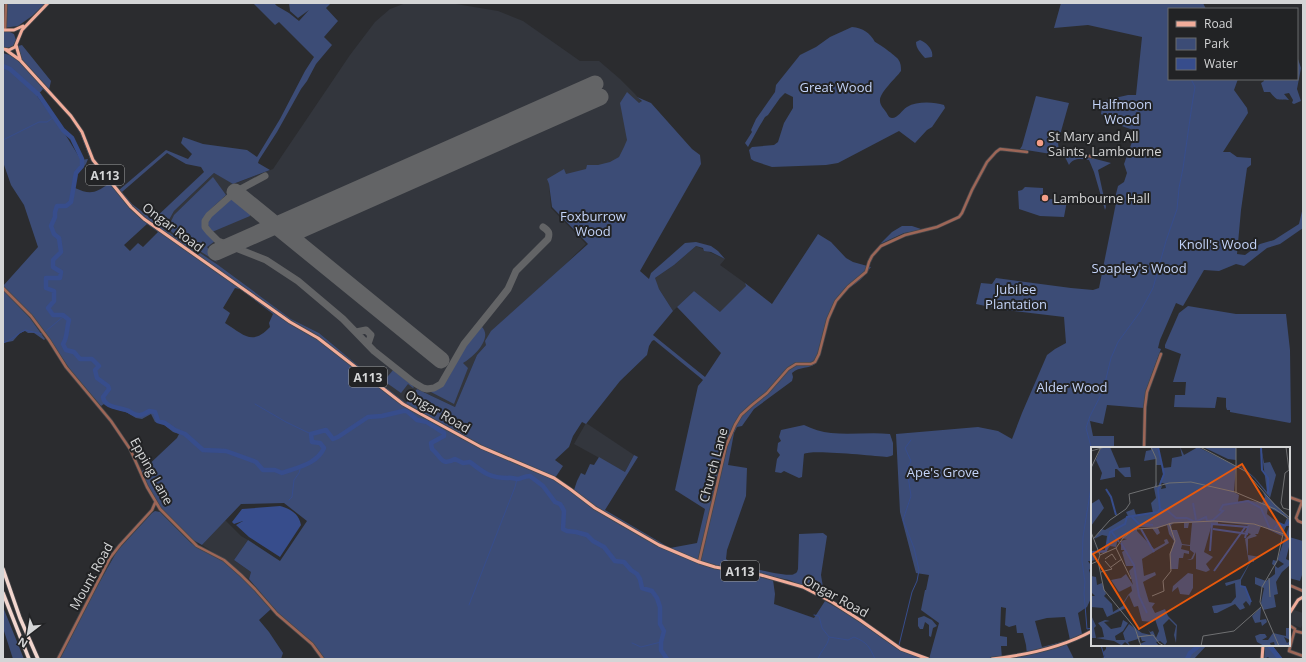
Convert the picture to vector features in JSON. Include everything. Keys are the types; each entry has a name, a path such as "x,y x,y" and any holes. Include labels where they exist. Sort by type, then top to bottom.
{"highway":[{"path":"3,569 20,618 38,659"},
{"path":"3,593 29,659"}],"main road":[{"path":"4,50 11,50 16,45 17,40 25,26 48,3"},
{"path":"4,30 14,30 25,26"},
{"path":"10,30 16,34 17,40"},
{"name":"Ongar Road","path":"16,45 20,60"},
{"name":"Ongar Road","path":"4,50 20,60 72,116 82,132 93,160 130,207 158,231 290,322 318,338 403,404 481,447 554,478 595,508 638,534 680,556 715,567 766,576 803,587 832,602 901,649 928,659"},
{"path":"1290,612 1298,600 1302,597"},
{"path":"992,659 1052,648 1091,631"},
{"path":"1262,659 1263,646"}],"street":[{"path":"4,30 6,3"},
{"name":"Church Lane","path":"699,562 726,446 741,415 768,393 783,374 796,364 811,364 815,362 820,354 828,319 836,301 848,287 866,272 872,256 881,246 905,235 937,227 959,217 987,162 996,152 1000,149 1027,152"},
{"path":"1088,156 1093,157"},
{"name":"Epping Lane","path":"3,288 31,316 49,340 66,367 111,421 130,449 160,510 197,546 224,560 241,575 277,614 312,644 323,659"},
{"path":"1144,447 1147,392 1161,354"},
{"path":"1290,497 1303,502 1296,518 1298,521 1303,523"},
{"name":"Mount Road","path":"58,659 110,558 152,510 155,502"},
{"path":"152,510 160,510"},
{"path":"1290,585 1303,590 1302,597"},
{"path":"1290,626 1294,628 1295,631 1303,633"},
{"path":"1295,631 1289,651 1303,656"}],"shaded area":[{"path":"406,3 450,3 498,11 523,21 580,61 599,61 635,94 680,147 659,157 549,184 551,208 586,244 503,326 477,355 455,407 417,389 406,403 319,333 291,319 164,230 174,211 214,173 234,184 273,169 350,55 375,22 390,9"},
{"path":"696,246 725,259 720,265 745,283 746,286 720,313 694,291 673,311 655,282 655,278 674,265"},
{"path":"586,423 634,455 625,472 574,444"},
{"path":"225,520 241,536 248,540 234,560 251,572 249,579 202,545"},
{"path":"1290,609 1303,613 1303,623 1301,628 1290,623"}],"green space":[{"path":"3,3 46,3 18,26 3,28"},
{"name":"Foxburrow Wood","path":"253,3 274,3 299,21 309,10 298,18 290,11 289,3 331,3 326,8 338,21 324,37 332,45 316,64 259,160 258,163 270,170 233,184 214,173 174,211 164,229 218,265 291,319 319,333 406,403 417,389 455,407 477,355 486,345 485,341 491,331 588,244 552,207 547,179 564,169 566,174 586,169 587,165 598,165 610,162 619,157 627,140 620,103 627,92 639,103 642,101 637,97 651,103 692,149 700,155 701,164 640,271 649,279 651,273 685,243 696,242 711,246 725,259 711,252 704,251 703,248 696,246 674,265 655,278 659,289 673,311 653,335 705,377 721,353 677,307 694,291 720,312 746,286 745,283 772,304 818,234 831,242 846,258 853,262 871,267 860,280 842,294 836,302 820,354 815,364 810,367 798,369 792,373 792,381 754,409 742,426 737,427 734,433 728,465 747,468 746,496 727,550 726,559 732,563 746,567 758,568 759,570 777,574 795,574 798,569 799,534 823,533 827,536 821,575 823,587 831,599 789,580 755,573 738,572 773,580 775,594 774,604 814,618 825,601 848,614 898,649 924,659 324,659 319,652 278,613 249,579 251,572 234,560 248,540 280,561 307,521 284,503 241,504 202,545 193,540 159,506 141,472 177,438 179,434 173,432 163,424 155,422 151,414 142,419 136,418 126,412 104,404 101,406 71,371 29,312 3,286 38,247 24,205 11,185 3,162 3,53 22,60 18,46 22,45 51,81 49,90 72,115 83,131 94,159 119,190 166,150 188,159 192,154 181,143 183,137 203,144 247,150 257,157 314,57 279,22 275,25","holes":["43,89 70,117 80,133 90,159 108,184 93,192 85,192 75,188 77,174 86,164 88,159 81,160 65,134 37,96","167,153 186,164 201,167 204,172 153,220 132,204 122,192","147,224 158,232 143,247 138,243 130,251 124,245","235,288 240,289 273,314 269,323 270,327 264,333 258,336 248,337 225,323 230,313 223,308","654,340 703,380 698,386 675,490 705,509 697,543 670,548 605,510 638,457 634,455 625,472 599,457 594,465 590,464 585,475 581,473 574,490 597,509 596,510 555,478 563,466 555,460 569,447 573,436 582,422 586,424 620,381 647,355 649,346"]},
{"path":"1061,3 1203,3 1206,8 1168,8 1168,80 1238,80 1234,90 1247,108 1248,113 1223,152 1230,152 1237,157 1251,158 1251,165 1247,168 1237,254 1245,255 1260,244 1274,240 1299,224 1303,207 1303,228 1280,244 1267,248 1244,266 1236,264 1219,271 1204,270 1183,306 1176,303 1160,340 1158,348 1161,349 1148,385 1144,408 1107,405 1103,424 1090,421 1093,436 1114,436 1114,447 1091,447 1091,561 1088,561 1091,566 1089,570 1091,572 1091,598 1087,607 1078,613 1082,634 1070,640 1065,617 1047,618 1035,621 1042,647 1065,641 1074,659 1005,659 1027,655 1023,633 1017,633 1016,625 1009,627 1005,625 1006,608 1001,607 1000,636 1007,637 1007,646 1001,646 1002,659 929,659 939,623 921,610 929,575 916,573 900,512 896,434 978,427 998,431 1012,439 1047,355 1066,343 1064,317 1005,310 976,304 981,283 992,284 996,278 1071,288 1093,290 1099,288 1116,203 1116,194 1118,186 1124,182 1127,173 1124,164 1136,131 1116,124 1101,114 1102,107 1106,100 1128,95 1136,95 1142,37 1088,25 1054,28"},
{"name":"Great Wood","path":"852,27 860,28 866,32 875,42 894,55 900,62 901,71 880,98 881,104 889,116 894,118 907,107 920,103 935,103 944,105 945,108 932,127 927,130 915,143 899,131 838,163 826,165 772,167 751,159 749,150 752,147 774,145 778,142 784,123 793,108 793,97 785,93 765,117 748,147 745,143 752,132 751,130 756,119 775,92 776,85 800,55 816,47 830,37"},
{"path":"8,31 14,34 16,40 13,46 7,48 3,47 3,32"},
{"path":"920,40 929,47 932,52 932,57 925,58 919,51 916,42"},
{"path":"1298,59 1301,68 1297,89 1301,101 1294,104 1292,103 1293,100 1289,93 1284,94 1289,100 1276,99 1270,92 1264,92 1261,83 1264,81 1298,80"},
{"path":"1036,96 1069,103 1058,142 1059,153 1051,154 1020,149"},
{"path":"1063,153 1080,155 1111,163 1098,170 1106,207 1105,210 1089,160 1075,160 1069,165"},
{"path":"213,177 226,195 209,211 203,222 207,234 215,241 207,247 217,262 175,235 168,228 174,215"},
{"path":"1025,187 1043,188 1043,194 1040,195 1040,201 1053,199 1055,203 1058,200 1067,201 1064,217 1040,216 1019,209 1018,191"},
{"path":"231,198 250,214 250,216 212,232 208,222 210,217 217,209"},
{"path":"902,226 912,226 924,230 904,233 880,244 892,232"},
{"path":"3,290 30,318 45,339 44,340 34,333 28,333 25,331 20,333 13,341 3,343"},
{"path":"1188,306 1236,314 1286,314 1290,350 1290,423 1230,412 1230,410 1227,410 1226,407 1226,398 1217,397 1215,408 1174,407 1175,395 1185,395 1186,382 1173,382 1181,354 1165,348 1165,345 1179,313"},
{"path":"481,326 485,336 484,341 477,352 463,363 468,368 454,404 429,391 442,386 450,376 461,351"},
{"path":"393,370 414,387 413,388 408,384 401,393 384,381"},
{"path":"804,425 831,433 890,434 893,443 893,455 887,457 829,452 809,453 804,454 802,477 799,478 784,471 781,473 775,472 777,459 780,455 777,451 778,443 781,441 779,437 781,430"},
{"path":"155,511 160,512 191,543 223,561 261,595 271,609 259,620 283,653 281,659 60,659 94,592 117,551"},
{"path":"1290,537 1303,541 1303,572 1300,581 1290,578"},
{"path":"3,607 24,659 13,659 3,628"},
{"path":"924,616 932,620 937,626 933,628 931,637 929,636 929,625 925,622 923,629 920,629 918,626 918,618"},
{"path":"1106,646 1206,646 1194,659 1099,659 1105,657 1103,652 1106,649"},
{"path":"1265,646 1273,646 1283,659 1270,659 1268,657 1264,659"}],"water":[{"path":"280,506 294,512 301,525 280,557 249,537 236,525 243,521 234,524 232,522 242,509"}],"waterway":[{"path":"3,66 10,69 39,95 63,130 72,138 82,159 82,166 76,173 71,202 66,206 57,206 55,217 51,226 54,234 59,238 61,252 53,260 53,267 61,272 60,278 46,278 46,288 54,291 54,301 48,308 53,315 63,315 69,320 66,338 63,344 66,350 74,352 80,359 92,359 99,366 95,370 97,378 108,386 109,389 103,397 106,403 136,415 142,415 149,411 155,412 158,421 165,423 175,430 185,434 203,450 226,451 256,462 263,470 275,470 282,473 312,461 321,453 324,448 320,443 312,442 311,434 326,430 333,439 368,417 407,411 417,420 427,422 444,433 444,436 431,443 432,449 442,460 447,462 455,459 463,463 470,462 483,472 496,477 518,479 530,476 543,486 555,502 560,504 562,507 564,511 563,529 587,535 593,541 604,547 615,561 624,562 637,574 642,588 652,591 657,598 660,607 660,624 664,631 661,642 661,650 667,659"},
{"path":"1091,447 1086,428 1090,416 1103,391 1111,358 1118,342 1140,312 1153,288 1166,241 1177,209 1195,87 1192,80"},
{"path":"3,140 39,122 47,122 54,117"},
{"path":"46,331 64,316"},
{"path":"3,343 25,330 42,334"},
{"path":"255,404 286,422 311,434"},
{"path":"899,645 919,570 914,548 903,520 911,496 907,469 911,461 905,448 911,440"},
{"path":"289,500 292,497 294,480 299,473 301,466"},
{"path":"469,605 517,479"},
{"path":"1091,487 1083,537 1082,561 1085,582 1084,593 1087,629 1091,628"},
{"path":"814,615 819,616 822,628 829,637 848,640 854,637 859,639 868,645 875,659"},
{"path":"818,659 829,638"},
{"path":"632,643 641,647 661,642"},
{"path":"1101,646 1105,659"},
{"path":"1187,659 1190,653 1199,646"},
{"path":"1270,646 1280,659"}],"taxiway":[{"path":"265,176 235,192 209,215 205,221 205,227 218,241 266,260 298,281 343,319 374,351 413,382 427,389 434,388 441,384 464,344 508,289 516,271 548,239 548,232 543,227"},
{"path":"356,332 366,330 371,335 368,344"}],"runway":[{"path":"216,252 595,84"},
{"path":"291,234 600,97"},
{"path":"235,192 441,360"}],"place":[{"name":"St Mary and All Saints, Lambourne","path":"1040,143"},
{"name":"Lambourne Hall","path":"1045,198"}],"park label":[{"name":"Halfmoon Wood","path":"1122,112"},
{"name":"Knoll's Wood","path":"1218,244"},
{"name":"Soapley's Wood","path":"1139,268"},
{"name":"Jubilee Plantation","path":"1016,296"},
{"name":"Alder Wood","path":"1072,387"},
{"name":"Ape's Grove","path":"943,472"}]}
